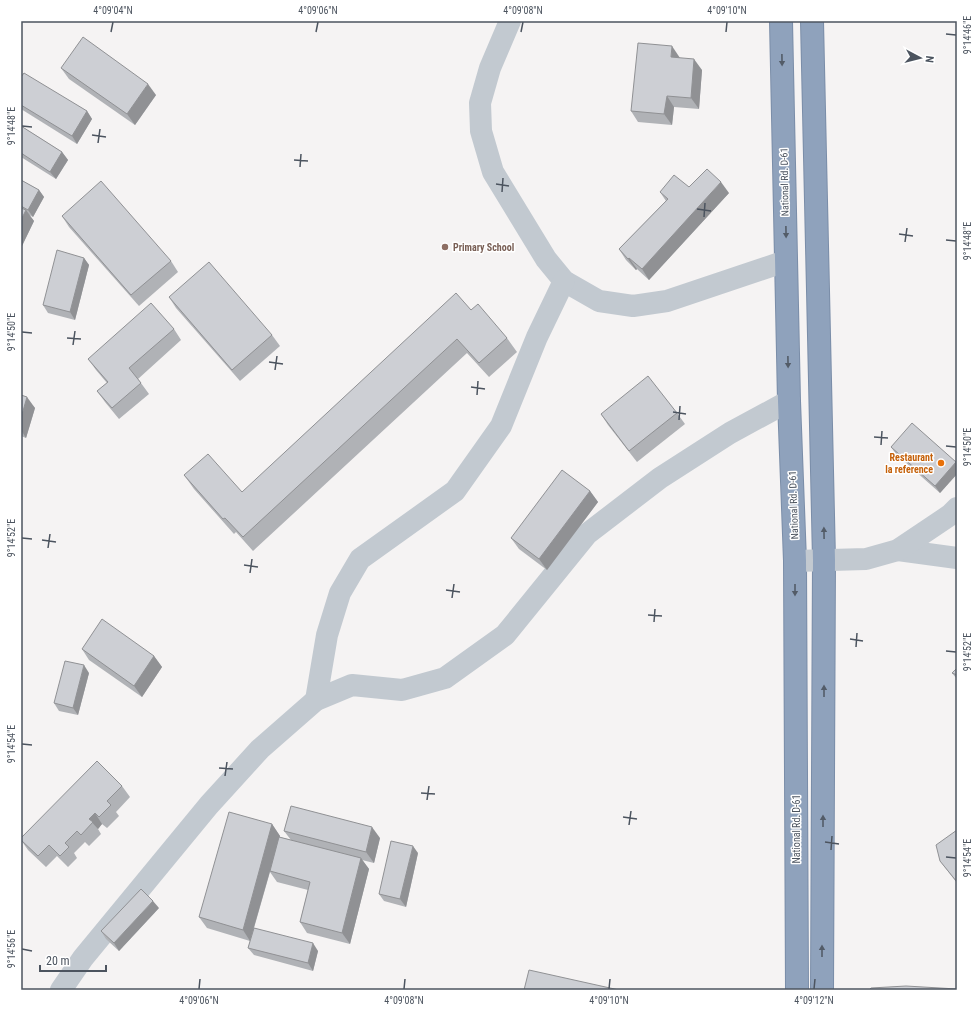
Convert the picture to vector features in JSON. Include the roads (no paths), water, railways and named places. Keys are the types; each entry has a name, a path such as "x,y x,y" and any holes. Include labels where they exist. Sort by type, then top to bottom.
{"highway":[{"name":"National Rd. D-61","path":"781,21 789,401 795,561 797,990"},
{"path":"812,21 824,560 822,990"}],"street":[{"path":"510,21 490,68 480,103 481,131 493,172 546,259 564,281 599,300 633,306 668,301 786,261"},
{"path":"316,700 327,635 340,593 360,559 455,491 501,426 536,337 564,281"},
{"path":"60,990 83,958 210,805 260,749 316,700 352,685 402,690 445,678 505,635 587,534 660,478 730,433 789,401"},
{"path":"795,561 866,558 898,550 950,515 957,508"},
{"path":"898,550 957,558"}],"place":[{"name":"Primary School","path":"445,247"},
{"name":"Restaurant la reference","path":"941,463"}]}
